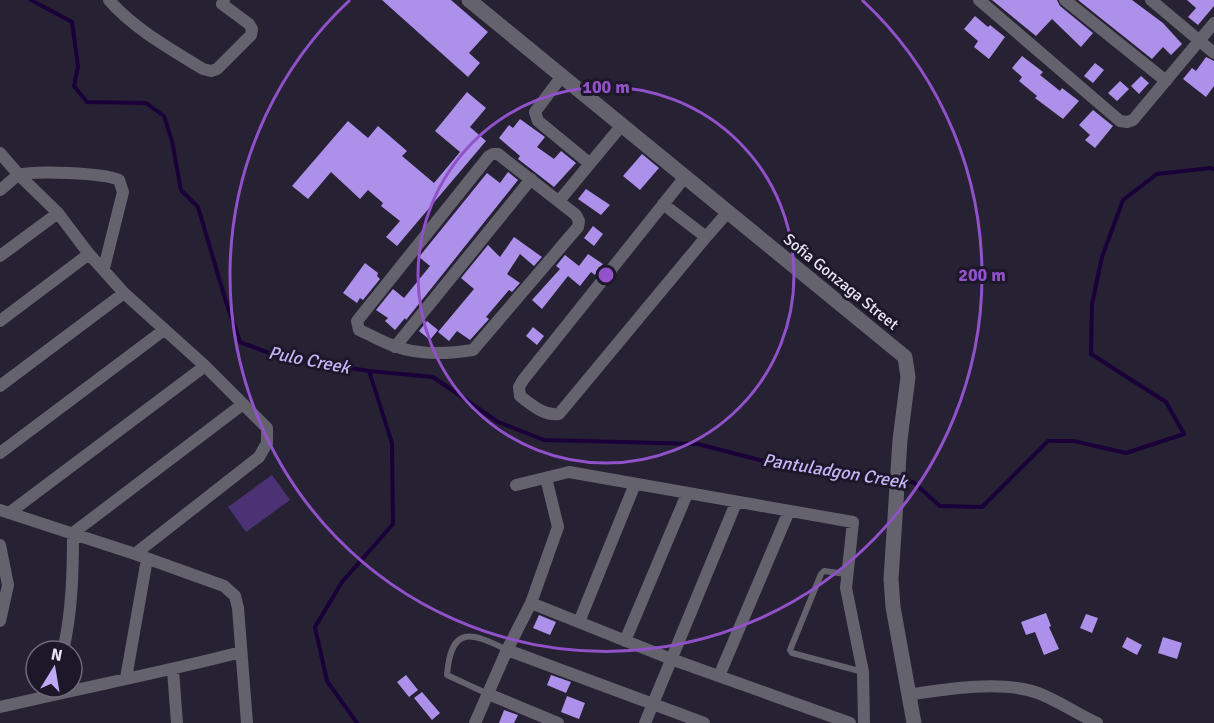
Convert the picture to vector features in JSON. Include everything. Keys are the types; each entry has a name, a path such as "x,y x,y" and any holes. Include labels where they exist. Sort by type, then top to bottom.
{"street":[{"path":"109,0 153,37 203,69 211,71 217,69 251,35 252,29 221,1"},
{"name":"Sofia Gonzaga Street","path":"469,0 904,357 908,377 891,579 893,607 914,723"},
{"path":"979,0 1120,122 1133,120 1214,23"},
{"path":"1065,0 1166,81"},
{"path":"1151,0 1214,53"},
{"path":"562,76 535,112 535,117 589,163"},
{"path":"559,201 622,124"},
{"path":"0,153 19,176 58,213 89,254 104,268 124,293 205,366 267,428 267,443 259,457 141,557 126,678"},
{"path":"498,154 559,201 576,215 579,221 578,227 473,350 435,353 395,347 359,330 357,321 489,156 498,154"},
{"path":"0,190 19,176 55,172 118,180 123,192 104,268"},
{"path":"685,177 523,380 519,387 520,396 550,415 559,414 728,213"},
{"path":"395,347 531,179"},
{"path":"663,204 706,237"},
{"path":"0,256 58,213"},
{"path":"0,321 89,254"},
{"path":"0,386 124,293"},
{"path":"0,453 164,330"},
{"path":"4,512 205,366"},
{"path":"73,533 243,404"},
{"path":"516,485 569,472 853,522 846,588 863,672 864,723"},
{"path":"475,723 507,650 531,603 558,527 546,478"},
{"path":"579,622 635,484"},
{"path":"625,641 687,494"},
{"path":"645,723 736,503"},
{"path":"719,676 789,511"},
{"path":"4,512 73,533 224,586 235,596 238,608 247,723"},
{"path":"66,639 73,588 73,533"},
{"path":"0,545 8,585 0,621"},
{"path":"531,603 671,659 850,723"},
{"path":"507,650 704,723"},
{"path":"84,685 173,670 241,652"},
{"path":"173,670 177,723"},
{"path":"908,695 956,688 1022,689 1040,694 1097,723"},
{"path":"488,694 540,720 558,723"},
{"path":"0,707 26,699"}],"lane":[{"path":"846,574 824,571 821,574 790,650 792,653 863,672"},
{"path":"488,694 447,675 452,647 458,641 476,636 507,650"}],"shaded area":[{"path":"272,475 290,500 246,532 228,507"}],"building":[{"path":"382,0 451,0 488,32 469,53 480,63 468,77"},
{"path":"992,0 1057,0 1060,6 1093,33 1081,47 1052,19 1036,36"},
{"path":"1078,0 1132,0 1163,23 1182,44 1171,55 1163,47 1152,59"},
{"path":"1187,0 1214,0 1214,6 1198,25 1188,17 1196,8"},
{"path":"975,16 1005,37 989,59 974,47 978,41 964,29"},
{"path":"1022,56 1043,72 1040,75 1060,91 1062,88 1079,101 1063,119 1035,98 1037,96 1019,81 1022,77 1012,68"},
{"path":"1206,57 1214,61 1214,86 1206,97 1183,79 1192,68 1196,71"},
{"path":"1095,63 1104,70 1093,83 1084,76"},
{"path":"1141,76 1149,83 1139,94 1131,86"},
{"path":"1120,81 1129,89 1117,101 1108,93"},
{"path":"467,92 486,108 470,127 486,141 397,246 386,237 400,221 381,206 383,203 368,190 360,199 331,172 308,199 292,186 348,121 368,138 378,126 407,151 402,156 434,183 460,152 435,131"},
{"path":"1093,110 1113,126 1095,148 1085,140 1090,135 1079,125"},
{"path":"520,119 545,137 537,147 554,159 561,151 576,163 554,187 518,159 520,156 499,138 509,125 513,128"},
{"path":"642,154 659,168 640,190 623,176"},
{"path":"508,172 518,180 406,320 405,318 395,330 385,321 388,318 376,310 393,289 404,298 430,266 419,257 487,173 500,183"},
{"path":"586,189 610,205 601,215 578,199"},
{"path":"593,226 603,234 594,246 584,238"},
{"path":"514,237 542,257 534,266 520,254 507,274 520,283 512,292 509,290 486,317 489,319 470,340 457,331 449,341 438,332 474,289 461,278 488,245 500,257"},
{"path":"588,254 603,264 595,275 591,272 580,286 568,276 542,309 532,300 560,269 556,266 565,255 579,266"},
{"path":"365,263 378,273 377,276 380,279 363,300 360,298 357,303 343,293"},
{"path":"427,321 438,330 430,340 419,331"},
{"path":"533,327 544,336 537,345 526,336"},
{"path":"1046,613 1051,626 1049,627 1059,649 1044,655 1035,632 1026,635 1021,622"},
{"path":"1086,614 1098,618 1092,633 1080,628"},
{"path":"539,615 556,622 550,635 533,628"},
{"path":"1127,637 1142,645 1137,655 1122,647"},
{"path":"1163,637 1182,643 1177,659 1158,653"},
{"path":"406,675 418,690 409,697 397,682"},
{"path":"551,675 571,682 566,693 547,685"},
{"path":"422,692 440,713 432,720 414,698"},
{"path":"567,696 585,703 579,719 561,712"},
{"path":"504,710 518,715 514,723 499,723"}],"waterway":[{"name":"Pulo Creek","path":"31,0 72,22 78,66 74,86 87,102 146,103 164,116 172,141 181,190 198,207 240,342 280,357 369,371 433,377 498,422 544,440 698,444 779,465 893,480"},
{"name":"Pantuladgon Creek","path":"901,481 913,482 940,506 982,507 1048,441 1074,441 1126,453 1184,434 1166,402 1091,354 1092,304 1102,257 1123,200 1157,174 1214,169"},
{"name":"Pulo Creek","path":"357,723 327,681 315,627 342,582 393,524 392,443 369,371"}]}
